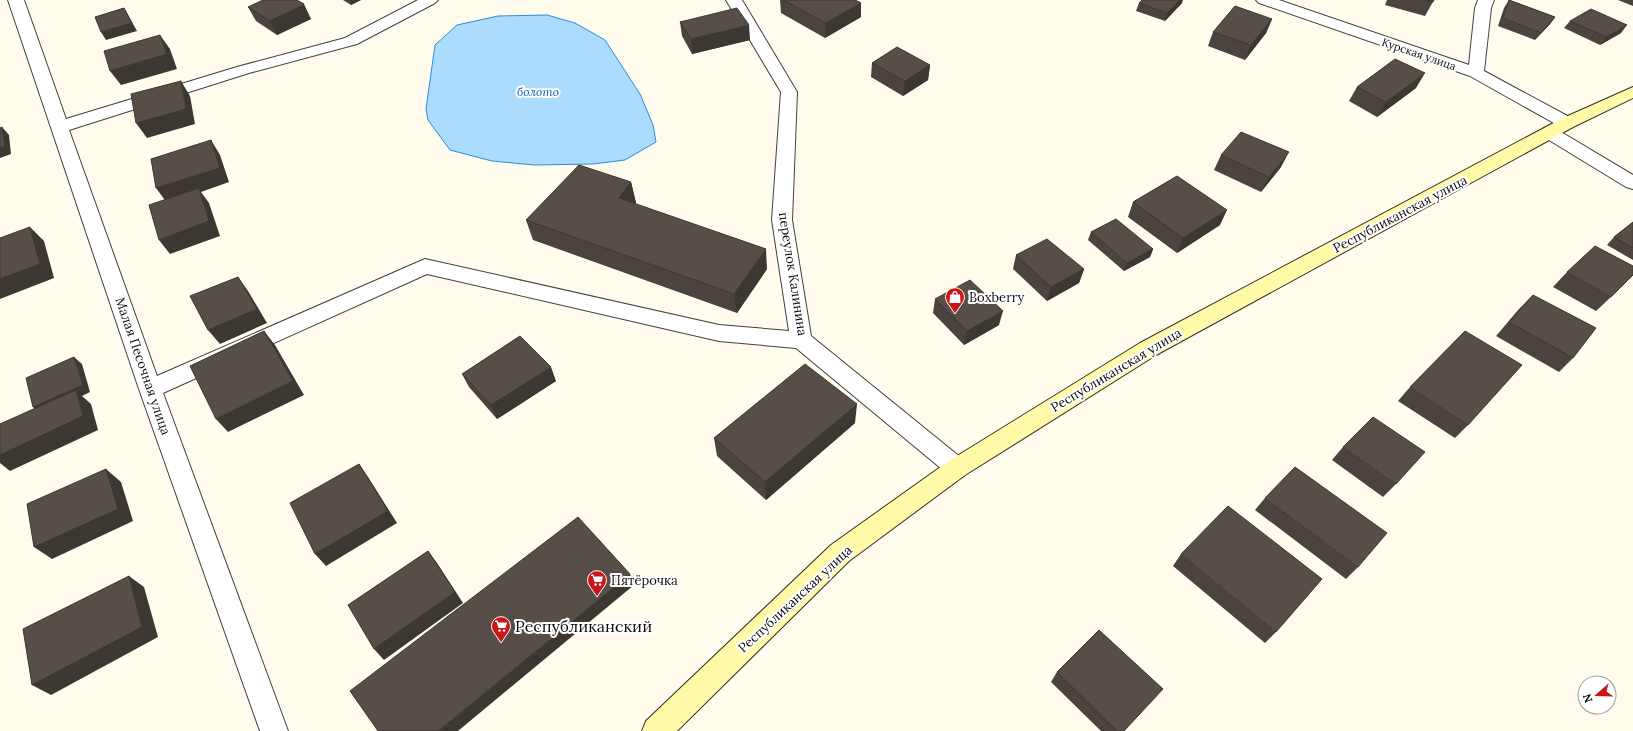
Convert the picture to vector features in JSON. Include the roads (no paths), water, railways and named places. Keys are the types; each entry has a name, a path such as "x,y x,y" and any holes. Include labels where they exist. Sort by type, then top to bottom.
{"street":[{"name":"Малая Песочная улица","path":"16,0 150,389 274,731"},
{"path":"60,127 243,70 351,41 430,0"},
{"name":"переулок Калинина","path":"734,0 789,92 782,220 801,340 957,468"},
{"name":"Курская улица","path":"1264,0 1476,73 1558,128 1633,183"},
{"path":"1476,73 1483,8 1486,0"},
{"name":"Республиканская улица","path":"656,731 840,553 957,468 1148,349 1558,128 1633,92"},
{"path":"150,389 425,266 718,333 801,340"}],"water":[{"name":"болото","path":"547,15 575,23 605,40 640,94 653,125 656,142 625,160 593,164 534,165 492,161 450,150 428,120 426,109 435,45 457,25 498,16"}],"place":[{"name":"Boxberry","path":"955,314"},
{"name":"Пятёрочка","path":"597,597"},
{"name":"Республиканский","path":"501,643"}]}
